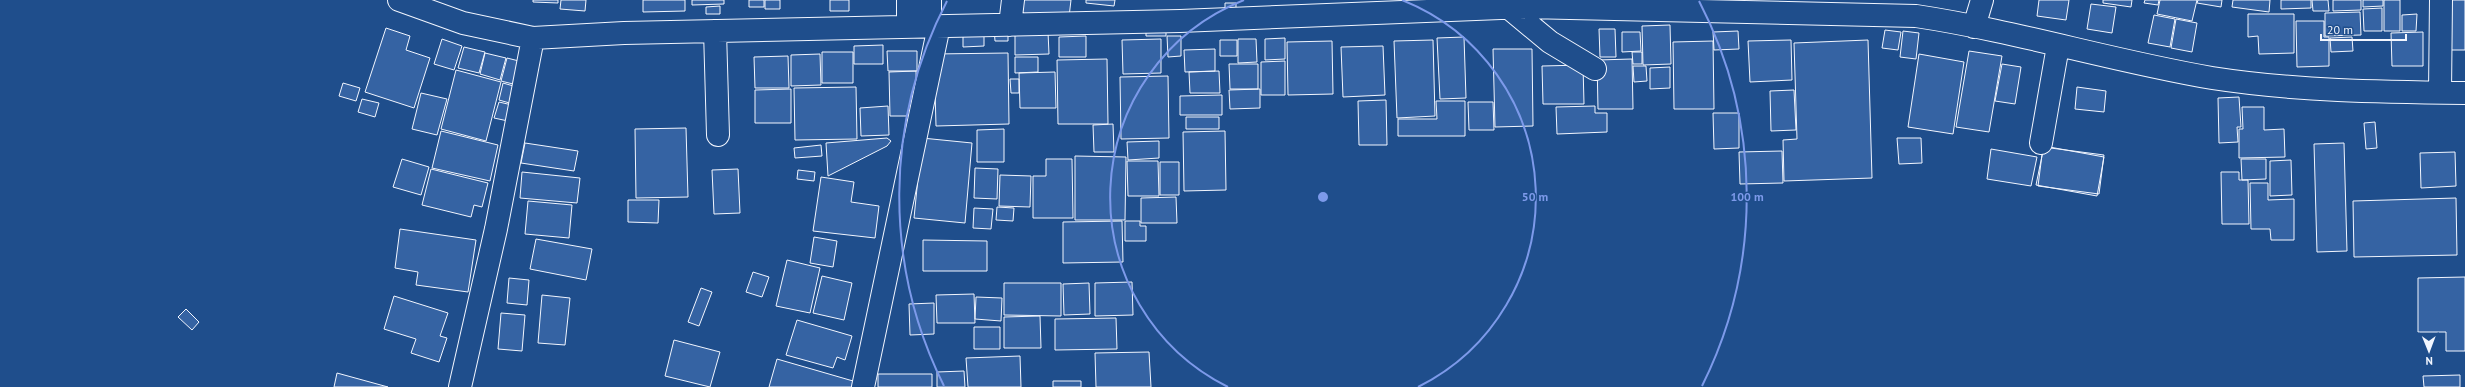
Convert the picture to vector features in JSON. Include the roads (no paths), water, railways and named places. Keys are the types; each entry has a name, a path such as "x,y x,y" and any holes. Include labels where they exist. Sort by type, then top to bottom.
{"street":[{"path":"399,0 463,23 533,38 715,31 1180,21 1509,8 1893,14 1916,16 1974,27 2211,78 2262,85 2320,89 2465,93"},
{"path":"908,0 908,27"},
{"path":"863,387 935,26 930,0"},
{"path":"1010,25 1013,0"},
{"path":"1974,27 1982,0"},
{"path":"2440,92 2441,0"},
{"path":"1509,8 1550,42 1595,69"},
{"path":"715,31 718,135"},
{"path":"460,387 496,229 533,38"},
{"path":"2041,142 2058,46"}]}
